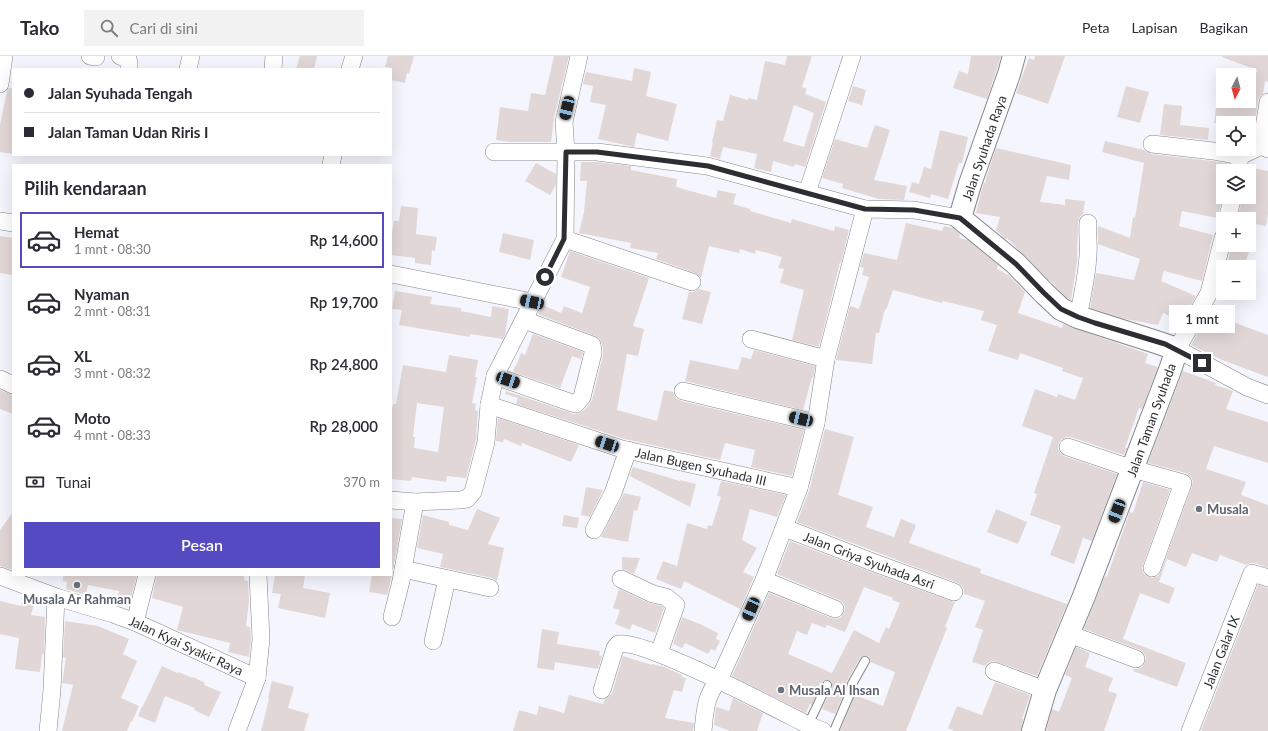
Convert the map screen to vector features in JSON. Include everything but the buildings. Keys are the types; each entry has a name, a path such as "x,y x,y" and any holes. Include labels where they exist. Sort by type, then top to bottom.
{"street":[{"path":"4,56 0,85 12,87"},
{"path":"120,56 128,59 130,63 129,68"},
{"path":"188,68 191,56"},
{"path":"273,68 274,56"},
{"path":"350,68 354,56"},
{"path":"392,500 415,502 460,500 467,499 473,492 486,442 489,405 495,376 564,239 566,152 564,122 579,56"},
{"path":"807,193 852,56"},
{"name":"Jalan Syuhada Raya","path":"494,152 597,152 708,166 865,209 914,210 960,218 970,184 1014,56"},
{"path":"1152,144 1213,151 1239,164 1264,148 1268,102"},
{"path":"703,731 708,698 712,688 719,680 764,580 799,488 816,423 826,359 865,209"},
{"name":"Jalan Taman Syuhada","path":"960,218 1016,264 1061,309 1078,317 1177,349 1133,469 1069,634 1045,690 1032,731"},
{"path":"0,221 12,223"},
{"path":"1078,317 1086,276 1088,223"},
{"path":"564,239 692,282"},
{"path":"1219,252 1209,293 1177,349 1247,386 1268,395"},
{"path":"392,274 532,302"},
{"path":"495,376 576,404 582,397 594,349 592,345 524,320"},
{"path":"751,339 826,359"},
{"path":"0,379 12,385"},
{"path":"683,391 816,423"},
{"name":"Jalan Bugen Syuhada III","path":"489,405 628,450 799,488"},
{"path":"1068,447 1183,484 1152,568"},
{"path":"594,530 613,494 628,450"},
{"path":"392,617 403,569 415,502"},
{"name":"Jalan Griya Syuhada Asri","path":"785,528 954,592"},
{"path":"403,569 490,588"},
{"name":"Jalan Galar IX","path":"1190,731 1252,573 1268,578"},
{"name":"Jalan Kyai Syakir Raya","path":"0,576 56,597 135,622 257,678"},
{"path":"135,622 147,576"},
{"path":"237,731 257,678 261,639 258,576"},
{"path":"433,641 447,579"},
{"path":"621,579 653,594 666,597 676,605 659,653"},
{"path":"764,580 835,608"},
{"path":"48,731 52,690 56,597"},
{"path":"1069,634 1136,658"},
{"path":"602,690 615,648 618,644 627,643 659,653 719,680 815,728"},
{"path":"994,671 1045,690"}],"lane":[{"path":"834,731 849,696 852,684 865,661"},
{"path":"815,728 827,685"}],"place":[{"name":"Musala","path":"1199,509"},
{"name":"Musala Ar Rahman","path":"77,585"},
{"name":"Musala Al Ihsan","path":"781,690"}],"route":[{"path":"545,277 564,239 566,152 597,152 708,166 865,209 914,210 960,218 1016,264 1061,309 1095,323 1165,344 1202,363"}]}
